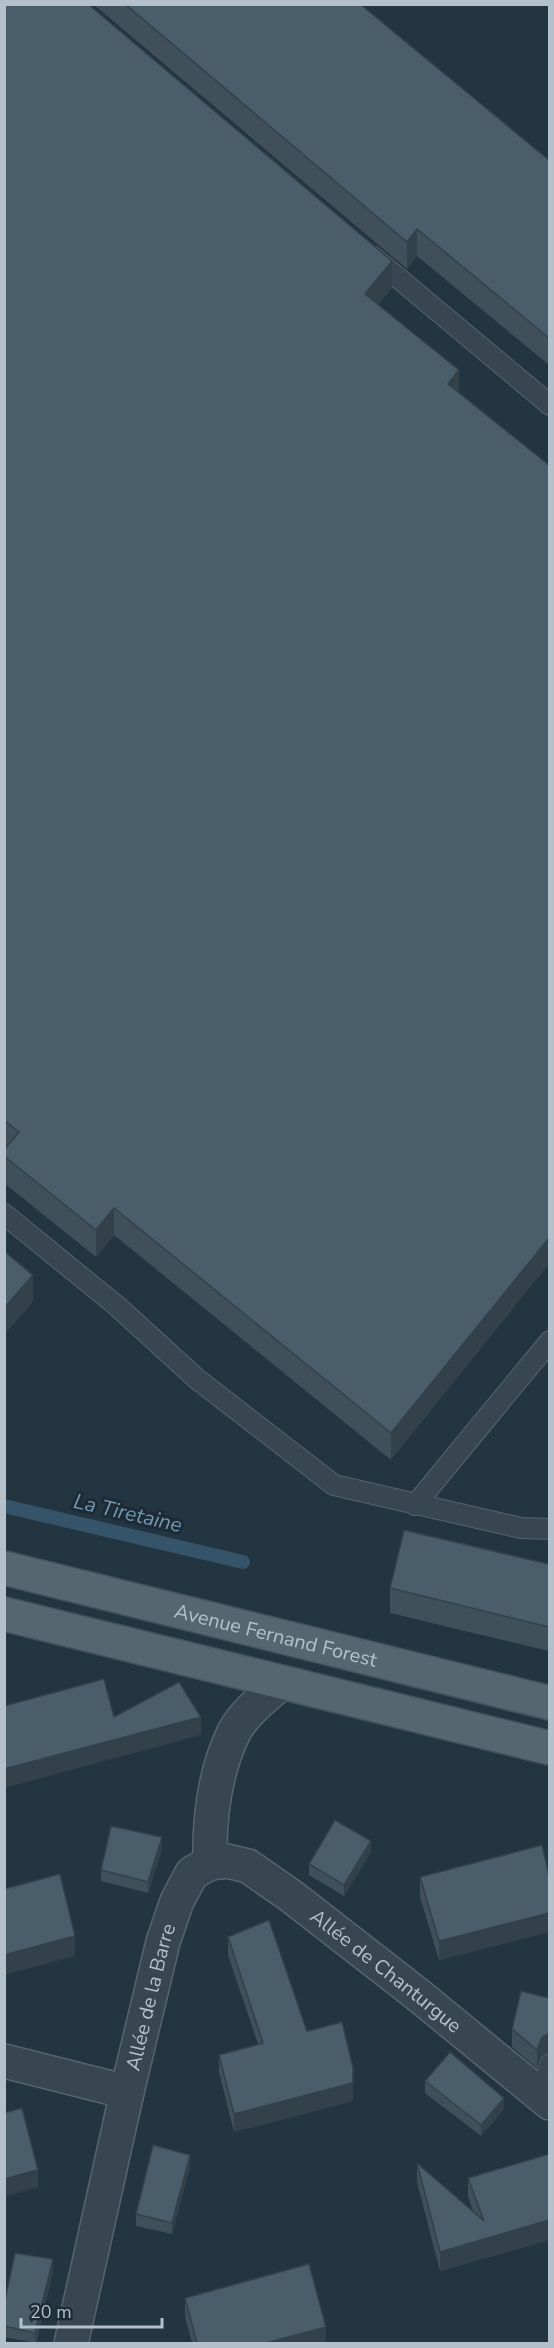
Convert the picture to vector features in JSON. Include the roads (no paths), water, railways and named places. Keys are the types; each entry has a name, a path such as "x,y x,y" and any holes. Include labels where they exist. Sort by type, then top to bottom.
{"main road":[{"name":"Avenue Fernand Forest","path":"4,1568 549,1703"},
{"path":"4,1614 549,1748"}],"street":[{"path":"210,1863 209,1823 218,1778 234,1731 250,1712 281,1683"},
{"name":"Allée de Chanturgue","path":"210,1863 227,1861 248,1866 291,1896 417,1994 545,2100"},
{"name":"Allée de la Barre","path":"71,2343 163,1942 177,1901 192,1872 210,1863"},
{"path":"4,2061 127,2092"}],"lane":[{"path":"358,243 549,405"},
{"path":"4,1214 117,1306 197,1379 334,1485 521,1528 549,1529"},
{"path":"415,1504 549,1341"},
{"path":"545,2100 549,2064"}],"waterway":[{"name":"La Tiretaine","path":"4,1506 243,1562"}]}
